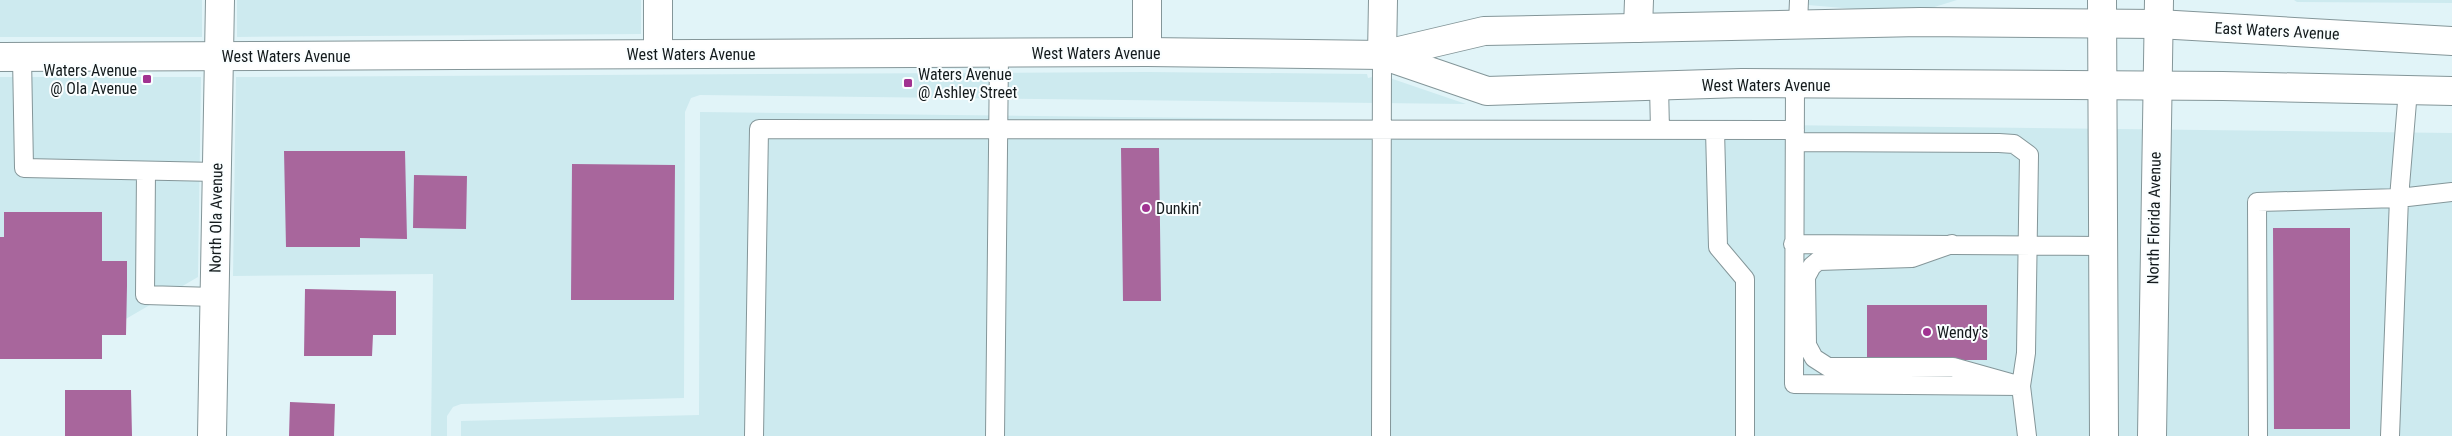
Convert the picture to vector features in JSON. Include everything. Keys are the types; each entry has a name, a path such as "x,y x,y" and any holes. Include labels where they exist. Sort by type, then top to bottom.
{"main road":[{"name":"North Ola Avenue","path":"212,436 220,0"},
{"path":"658,0 658,54"},
{"path":"1147,0 1147,52"},
{"path":"1382,55 1383,0"},
{"path":"1638,28 1640,0"},
{"name":"West Waters Avenue","path":"11,57 1147,52 1382,55 1484,31 1638,28 1798,12 2102,12"},
{"path":"2102,12 2104,436"},
{"name":"East Waters Avenue","path":"2102,12 2158,12 2452,41"},
{"name":"North Florida Avenue","path":"2152,436 2158,12"},
{"name":"West Waters Avenue","path":"1382,55 1488,91 1795,84 2156,86"},
{"path":"2156,86 2452,91"}],"lane":[{"path":"995,436 999,54"},
{"path":"1381,436 1382,55"},
{"path":"11,57 24,168 217,172"},
{"path":"1795,84 1794,384 2021,386"},
{"path":"1659,86 1660,130"},
{"path":"2390,436 2399,198 2408,90"},
{"path":"754,436 759,129 1715,130 1795,136 2014,144 2029,155 2026,353 2021,386 2027,436"},
{"path":"1715,130 1718,247 1745,279 1745,436"},
{"path":"146,171 146,294 214,297"},
{"path":"2258,436 2257,202 2399,198 2452,192"},
{"path":"1793,244 2102,246"},
{"path":"1952,244 1912,258 1818,261 1812,266 1806,277 1807,345 1814,358 1828,367 1953,367 2021,386"}],"shaded area":[{"path":"0,0 202,0 202,37 0,37"},
{"path":"237,0 641,0 641,34 237,37"},
{"path":"1809,0 1957,0 1912,14 1808,5"},
{"path":"2294,0 2452,0 2452,3 2297,2"},
{"path":"1147,72 1367,74 1368,78 1381,75 1466,104 700,95 691,98 685,112 684,398 461,404 453,407 447,416 447,436 431,436 433,274 233,276 236,77"},
{"path":"0,77 201,77 198,277 112,327 0,328"},
{"path":"700,112 2452,133 2452,436 461,436 461,421 699,415"}],"building":[{"path":"1121,148 1159,148 1161,301 1123,301"},
{"path":"284,151 405,151 407,239 360,238 360,247 286,247"},
{"path":"572,164 675,165 674,300 571,300"},
{"path":"414,175 467,176 466,229 413,228"},
{"path":"4,212 102,212 102,261 127,261 127,286 126,335 102,335 102,359 0,359 0,237 4,237"},
{"path":"2273,228 2350,228 2350,429 2274,429"},
{"path":"305,289 396,291 396,335 373,335 372,356 304,356"},
{"name":"Wendy's","path":"1867,305 1987,305 1987,360 1867,360"},
{"path":"65,390 131,390 132,436 65,436"},
{"path":"290,402 335,404 334,436 289,436"}],"place":[{"name":"Waters Avenue @ Ola Avenue","path":"147,79"},
{"name":"Waters Avenue @ Ashley Street","path":"908,83"},
{"name":"Dunkin'","path":"1146,208"},
{"name":"Wendy's","path":"1927,332"}]}
